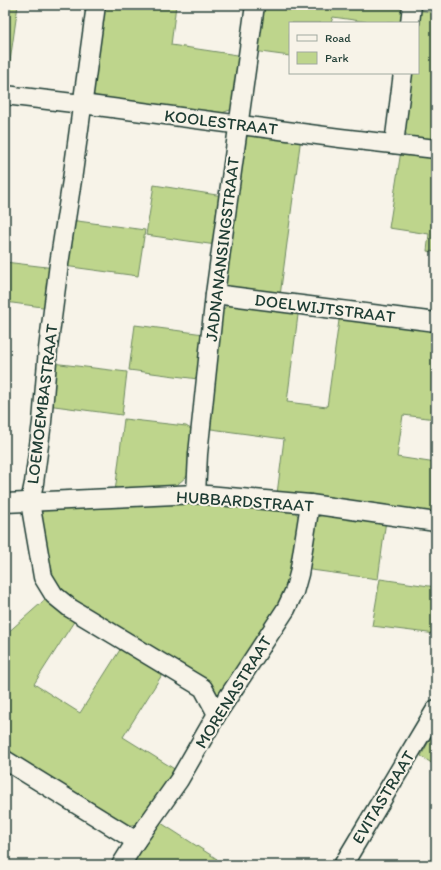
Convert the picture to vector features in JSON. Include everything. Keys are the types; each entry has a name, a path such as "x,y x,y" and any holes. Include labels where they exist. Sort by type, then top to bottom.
{"street":[{"name":"LOEMOEMBASTRAAT","path":"96,5 59,264 48,349 41,430 30,502 43,577 54,595 70,608 203,688 217,714"},
{"name":"JADNANANSINGSTRAAT","path":"196,494 198,454 215,294 255,5"},
{"path":"410,22 412,5"},
{"path":"394,144 403,74"},
{"name":"KOOLESTRAAT","path":"5,95 436,149"},
{"name":"DOELWIJTSTRAAT","path":"215,294 436,322"},
{"name":"HUBBARDSTRAAT","path":"5,503 196,494 310,504 436,522"},
{"name":"MORENASTRAAT","path":"121,865 136,841 180,780 217,714 286,609 294,592 299,574 310,504"},
{"name":"EVITASTRAAT","path":"343,865 436,709"},
{"path":"5,760 136,841"}],"green space":[{"path":"5,5 18,5 6,90 5,90"},
{"path":"101,5 176,5 171,45 244,56 233,109 216,115 101,98 94,95 91,90"},
{"path":"260,5 406,5 403,22 368,22 333,17 331,22 289,22 289,56 253,51"},
{"path":"418,10 436,13 436,142 409,137 403,130 408,74 419,74"},
{"path":"245,132 301,137 280,296 232,293 224,286"},
{"path":"401,151 436,155 436,252 427,251 429,234 389,228"},
{"path":"154,185 223,196 216,245 146,235"},
{"path":"70,220 145,230 138,276 64,266"},
{"path":"5,262 55,268 50,308 5,302"},
{"path":"228,304 299,307 287,402 327,407 340,313 436,326 436,419 403,415 397,457 436,463 436,517 277,494 284,439 204,428 218,316"},
{"path":"135,325 204,334 198,379 129,370"},
{"path":"52,363 127,372 122,415 47,405"},
{"path":"124,419 186,426 194,431 192,470 179,483 171,488 115,492"},
{"path":"194,499 294,511 302,523 288,595 218,699 71,604 45,567 37,514 40,506"},
{"path":"325,514 386,520 378,579 304,569 313,523 318,517"},
{"path":"380,579 436,587 436,634 372,626"},
{"path":"49,596 75,620 34,684 80,713 123,645 165,670 123,737 176,770 142,821 136,824 127,826 5,752 5,635"},
{"path":"436,728 436,766 421,756"},
{"path":"158,821 217,859 214,865 129,865"}]}
